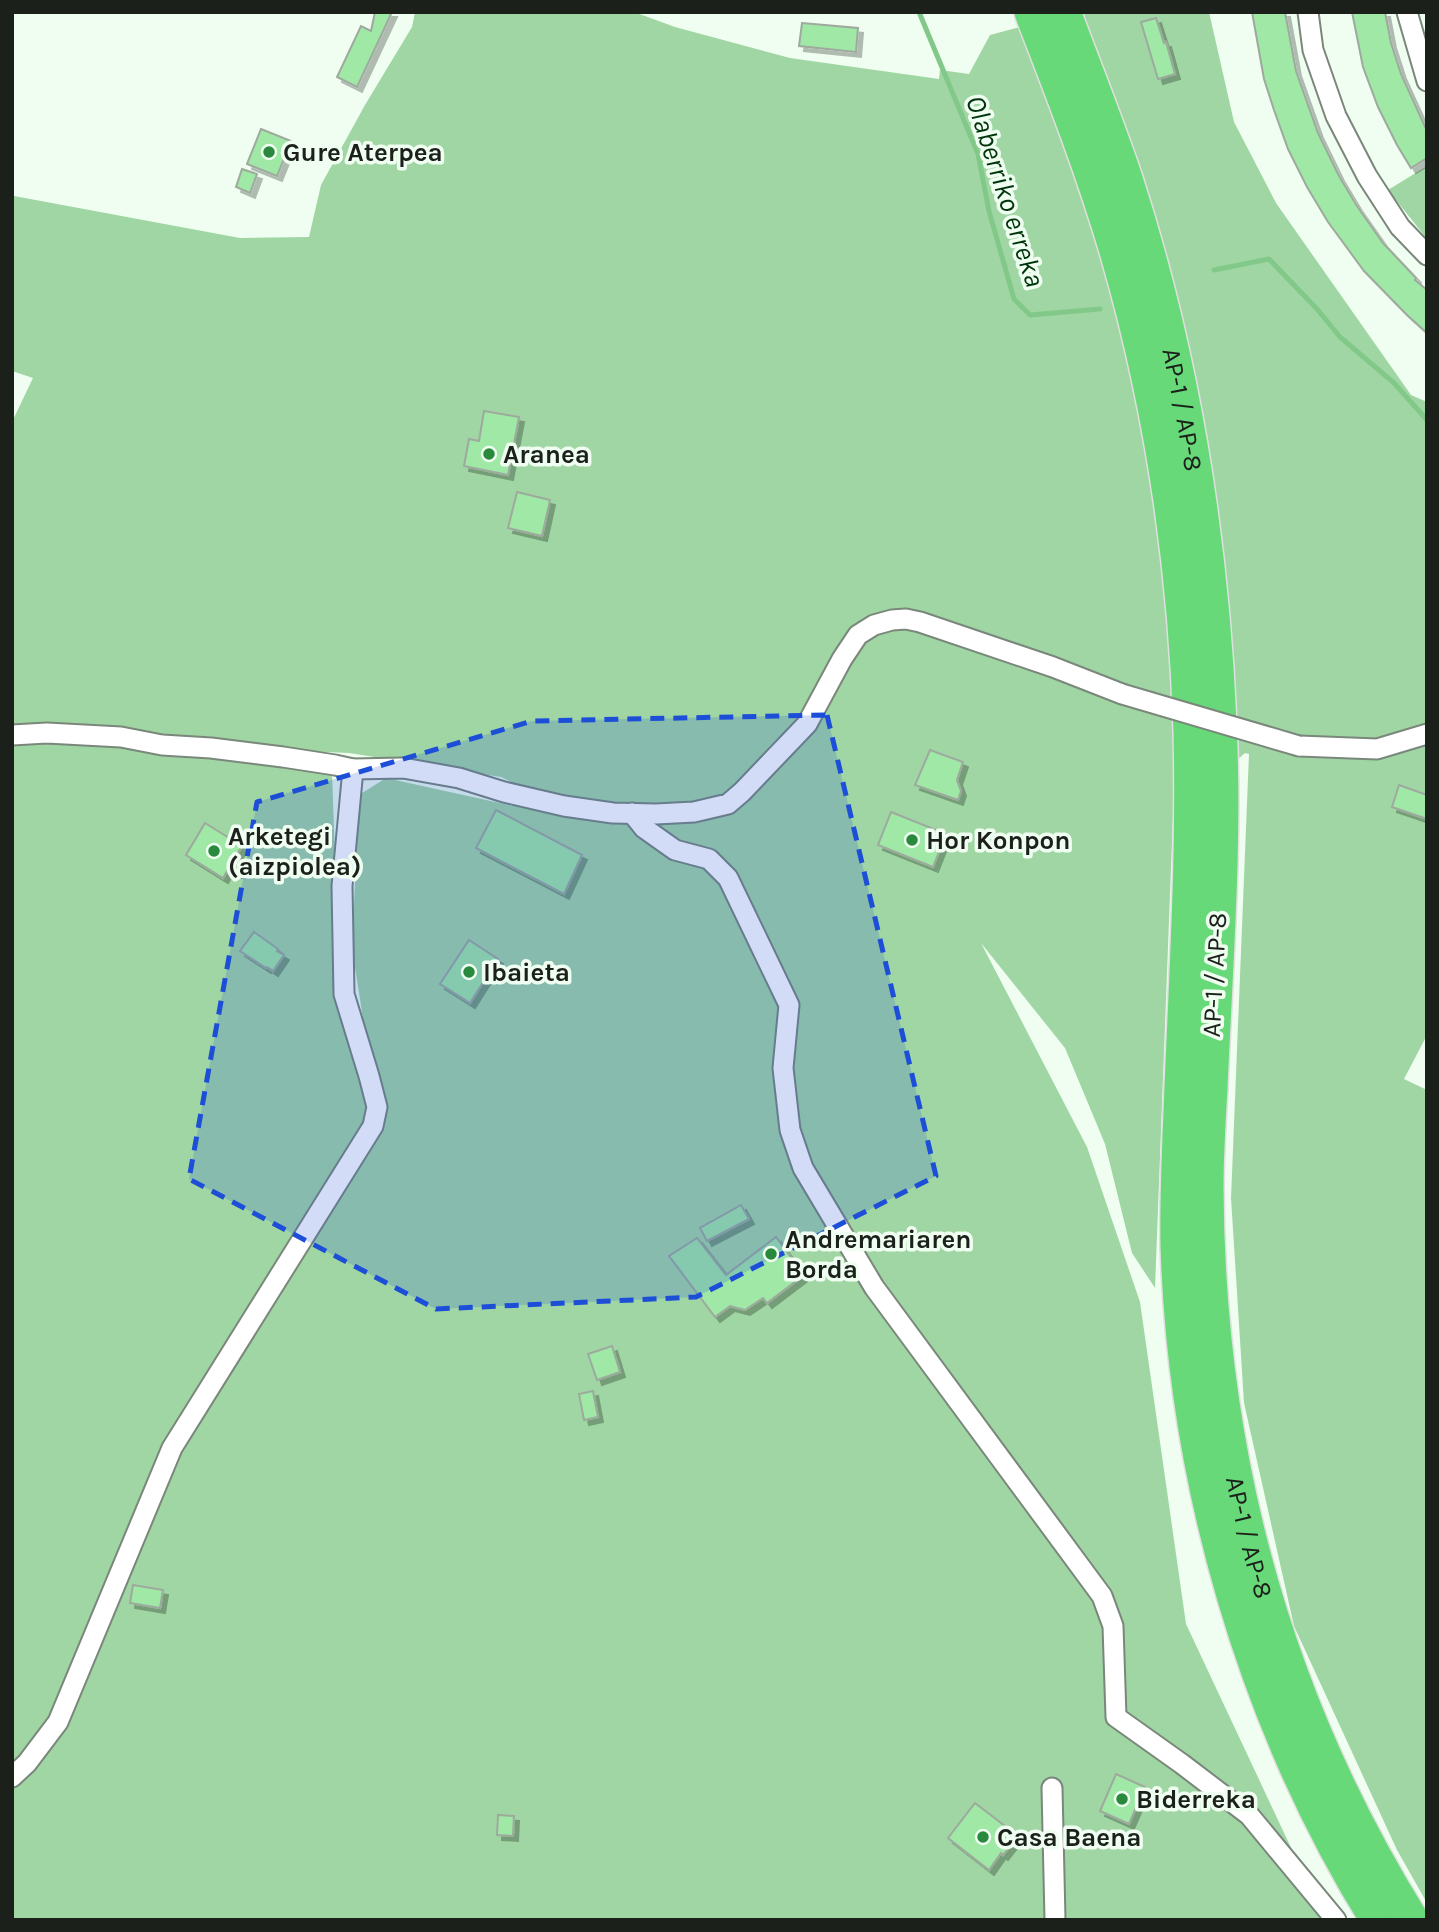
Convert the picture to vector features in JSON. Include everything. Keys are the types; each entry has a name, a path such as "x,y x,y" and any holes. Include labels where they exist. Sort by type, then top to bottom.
{"highway":[{"name":"AP-1 / AP-8","path":"1032,12 1099,192 1137,324 1165,458 1184,608 1191,731 1191,868 1178,1244 1188,1370 1197,1433 1224,1557 1262,1678 1310,1795 1378,1920"},
{"name":"AP-1 / AP-8","path":"1063,12 1104,117 1146,249 1179,384 1209,576 1217,674 1221,799 1206,1207 1210,1306 1225,1429 1250,1550 1287,1668 1335,1783 1411,1920"}],"street":[{"path":"1308,12 1313,50 1336,116 1367,176 1400,227 1427,255"},
{"path":"1407,12 1427,81"},
{"path":"12,735 47,733 121,737 162,745 283,757 353,769 403,768 459,778 564,806 613,813 694,811 728,804 807,724 858,635 874,625 906,619 1053,667 1122,694 1299,746 1377,749 1427,734"},
{"path":"12,1777 27,1763 58,1722 172,1448 373,1126 377,1107 344,994 342,886 353,769"},
{"path":"632,813 644,828 666,843 675,849 709,859 728,878 789,1005 783,1068 790,1130 803,1168 874,1287 1102,1596 1113,1626 1116,1717 1249,1815 1336,1920"},
{"path":"1052,1788 1055,1920"}],"highlighted area":[{"path":"827,715 936,1176 696,1297 436,1309 189,1179 257,802 532,721"}],"green space":[{"path":"415,12 634,12 675,27 790,58 939,79 940,70 969,74 990,35 1038,22 1036,12 1209,12 1234,122 1276,203 1411,395 1427,402 1427,1035 1404,1079 1427,1090 1427,1903 1397,1850 1294,1626 1244,1403 1231,1198 1249,754 1245,753 1173,816 1155,1288 1132,1253 1105,1144 1065,1048 981,943 1087,1147 1140,1302 1186,1624 1325,1920 12,1920 12,422 33,378 12,371 12,202 14,196 240,238 309,237 321,185 412,27","holes":["172,745 349,753 501,777 562,806 513,806 386,778 359,795 352,948 376,1102 338,943 332,772"]},
{"path":"1427,166 1427,239 1388,190"}],"building":[{"path":"375,12 392,12 357,87 337,77 361,26 371,31"},
{"path":"1252,12 1285,12 1296,71 1318,133 1357,206 1383,243 1427,290 1427,333 1364,271 1328,222 1307,187 1288,149 1264,79"},
{"path":"1352,12 1385,12 1401,74 1427,131 1427,158 1411,168 1378,107 1363,67"},
{"path":"1156,18 1175,74 1158,79 1141,22"},
{"path":"802,23 858,28 856,52 799,46"},
{"name":"Gure Aterpea","path":"261,129 291,141 277,176 247,164"},
{"path":"242,169 257,174 250,193 236,187"},
{"name":"Aranea","path":"484,411 519,417 508,475 464,466 469,439 479,441"},
{"path":"517,492 550,500 542,536 508,528"},
{"path":"930,750 963,762 957,780 961,791 958,800 915,785"},
{"path":"1399,785 1427,795 1427,819 1392,807"},
{"path":"496,810 582,855 564,894 476,848"},
{"name":"Hor Konpon","path":"891,812 946,834 933,867 878,845"},
{"name":"Arketegi (aizpiolea)","path":"205,823 242,846 223,878 186,855"},
{"path":"254,932 284,955 273,971 240,951"},
{"name":"Ibaieta","path":"469,940 498,959 470,1003 440,984"},
{"path":"741,1205 749,1219 707,1241 700,1228"},
{"path":"776,1237 804,1275 767,1303 763,1298 745,1310 730,1306 715,1317 669,1256 697,1238 726,1275"},
{"path":"612,1346 620,1372 597,1380 588,1354"},
{"path":"593,1391 598,1417 584,1420 579,1394"},
{"path":"133,1585 163,1590 160,1608 130,1603"},
{"name":"Biderreka","path":"1116,1774 1145,1787 1129,1824 1100,1811"},
{"name":"Casa Baena","path":"975,1803 1018,1836 989,1870 948,1838"},
{"path":"498,1815 514,1816 513,1836 497,1835"}],"waterway":[{"name":"Olaberriko erreka","path":"919,12 978,154 989,211 1014,299 1030,315 1100,309"},
{"name":"Olaberriko erreka","path":"1214,270 1269,259 1340,337 1394,383 1427,420"}],"place":[{"name":"Gure Aterpea","path":"269,152"},
{"name":"Aranea","path":"489,454"},
{"name":"Hor Konpon","path":"912,840"},
{"name":"Arketegi (aizpiolea)","path":"214,851"},
{"name":"Ibaieta","path":"469,972"},
{"name":"Andremariaren Borda","path":"771,1254"},
{"name":"Biderreka","path":"1122,1799"},
{"name":"Casa Baena","path":"983,1837"}]}
